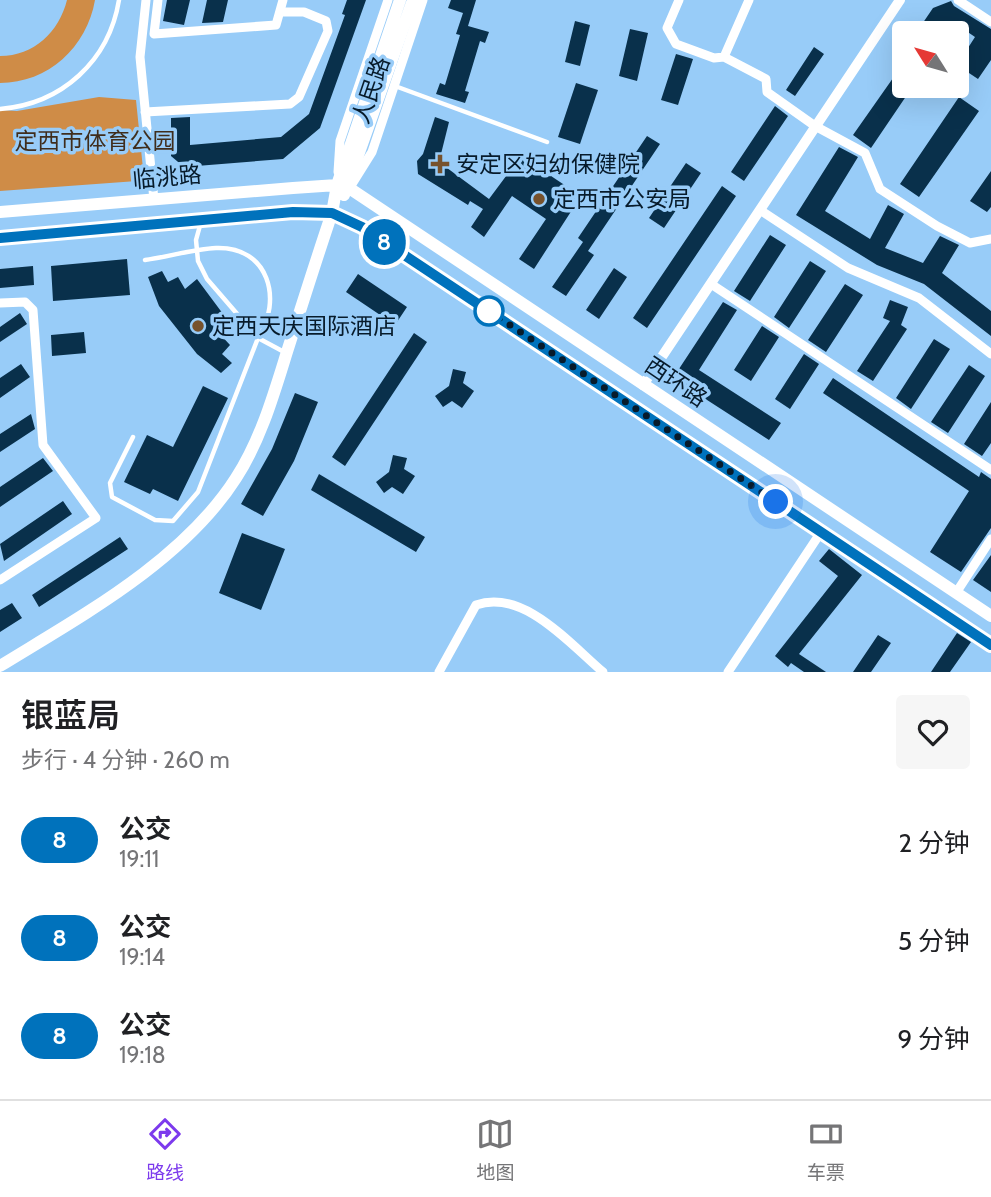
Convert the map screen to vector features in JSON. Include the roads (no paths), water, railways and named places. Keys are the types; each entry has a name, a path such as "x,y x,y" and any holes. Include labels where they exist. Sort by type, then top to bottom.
{"main road":[{"name":"人民路","path":"343,187 400,0"},
{"name":"人民路","path":"0,666 92,609 149,568 216,506 237,478 265,420 332,213 413,0"},
{"name":"临洮路","path":"0,212 343,187"},
{"name":"西环路","path":"343,187 991,616"},
{"name":"临洮路","path":"0,238 293,212 332,213"},
{"name":"西环路","path":"332,213 373,234 991,645"}],"street":[{"path":"146,0 140,57 154,200"},
{"path":"158,0 154,34 276,25 283,0"},
{"name":"人民路","path":"343,187 340,141 388,0"},
{"name":"人民路","path":"343,187 372,152 423,0"},
{"path":"679,0 667,27 676,44 714,58 724,57 766,79 767,92 815,126 865,153 880,189 937,226 970,243 991,239"},
{"path":"724,57 727,44 749,0"},
{"path":"643,385 900,0"},
{"path":"958,0 991,22"},
{"path":"145,112 290,104 299,97 328,31 326,21 304,12 279,12"},
{"path":"760,210 848,268 919,298 991,354"},
{"path":"710,284 991,470"},
{"path":"0,303 25,302 33,310 43,445 96,518 0,580"},
{"path":"728,672 821,532"},
{"path":"956,593 991,539"},
{"path":"439,672 476,605 489,600 531,611 593,668 603,672"}],"lane":[{"path":"0,109 45,99 84,72 106,43 119,0"},
{"path":"394,86 547,142"},
{"path":"201,220 196,240 197,253 207,279 258,338 287,353"},
{"path":"133,438 110,483 112,497 161,522 178,518 198,492 258,338 268,323 272,305 270,287 262,271 250,258 233,250 215,248 145,260"}],"place":[{"name":"安定区妇幼保健院","path":"440,164"},
{"name":"定西市公安局","path":"539,199"},
{"name":"定西天庆国际酒店","path":"198,326"}],"park label":[{"name":"定西市体育公园","path":"95,141"}]}
